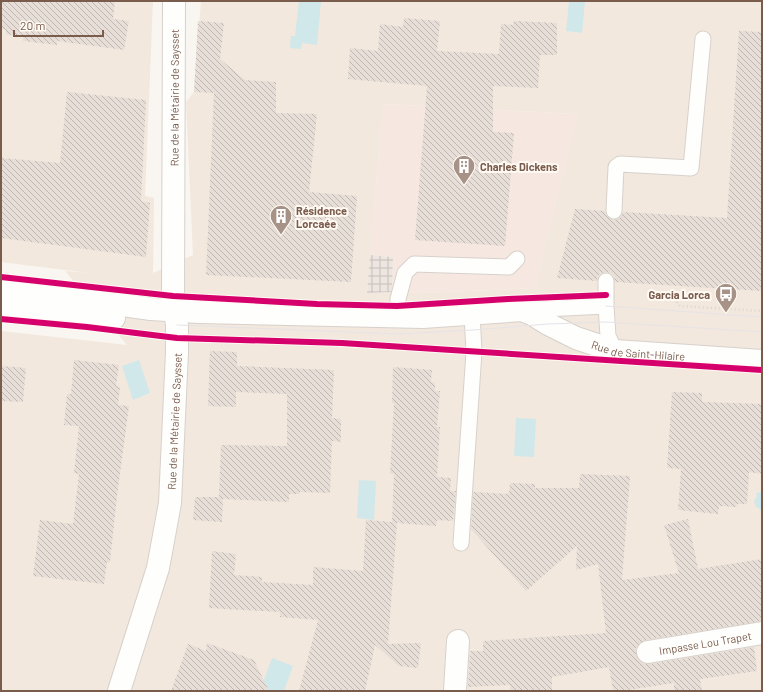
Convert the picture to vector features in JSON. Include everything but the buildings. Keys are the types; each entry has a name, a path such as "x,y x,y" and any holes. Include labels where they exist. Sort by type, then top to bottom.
{"street":[{"name":"Rue de la Métairie de Saysset","path":"119,691 158,568 170,503 177,352 176,318 173,296 174,1"},
{"path":"1,288 176,318"},
{"path":"1,306 176,318 423,317 522,310"},
{"name":"Rue de Saint-Hilaire","path":"522,310 576,338 615,351 762,361"},
{"name":"Impasse Lou Trapet","path":"648,652 762,633"},
{"path":"455,691 458,641"}],"lane":[{"path":"614,211 616,167 620,164 691,168 702,39"},
{"path":"398,316 397,306 405,272 414,264 509,267 517,259"},
{"path":"606,281 608,336 615,351"},
{"path":"522,310 606,306"},
{"path":"461,544 474,352 472,314"}],"path":[{"path":"674,299 680,306 762,312"}],"shaded area":[{"path":"1,1 153,1 145,196 154,198 153,273 193,255 186,102 194,92 201,1 762,1 762,691 1,691 1,331 127,345 65,271 89,273 1,262","holes":["383,104 577,114 535,288 424,293 367,293"]},
{"path":"383,104 577,114 535,288 424,293 392,292 393,257 370,255"},
{"path":"370,255 393,257 392,292 367,293"}],"water":[{"path":"299,1 321,1 317,45 302,43 301,49 290,48 291,36 295,36"},
{"path":"569,1 585,1 582,33 566,31"},
{"path":"139,360 150,393 133,400 122,366"},
{"path":"516,418 536,419 534,457 514,456"},
{"path":"359,480 376,481 374,520 357,518"},
{"path":"762,492 761,511 756,507 754,501 757,496 756,493"},
{"path":"272,658 293,666 284,691 260,691"}],"tram line":[{"path":"606,306 762,317"},
{"path":"177,325 397,334 548,324 607,322 762,332"}],"cycle path":[{"path":"1,277 173,296 317,304 397,306 606,295"},
{"path":"1,319 87,327 177,338 342,343 762,370"}],"place":[{"name":"Charles Dickens","path":"464,186"},
{"name":"Résidence Lorcaée","path":"281,236"},
{"name":"Garcia Lorca","path":"726,314"}]}
